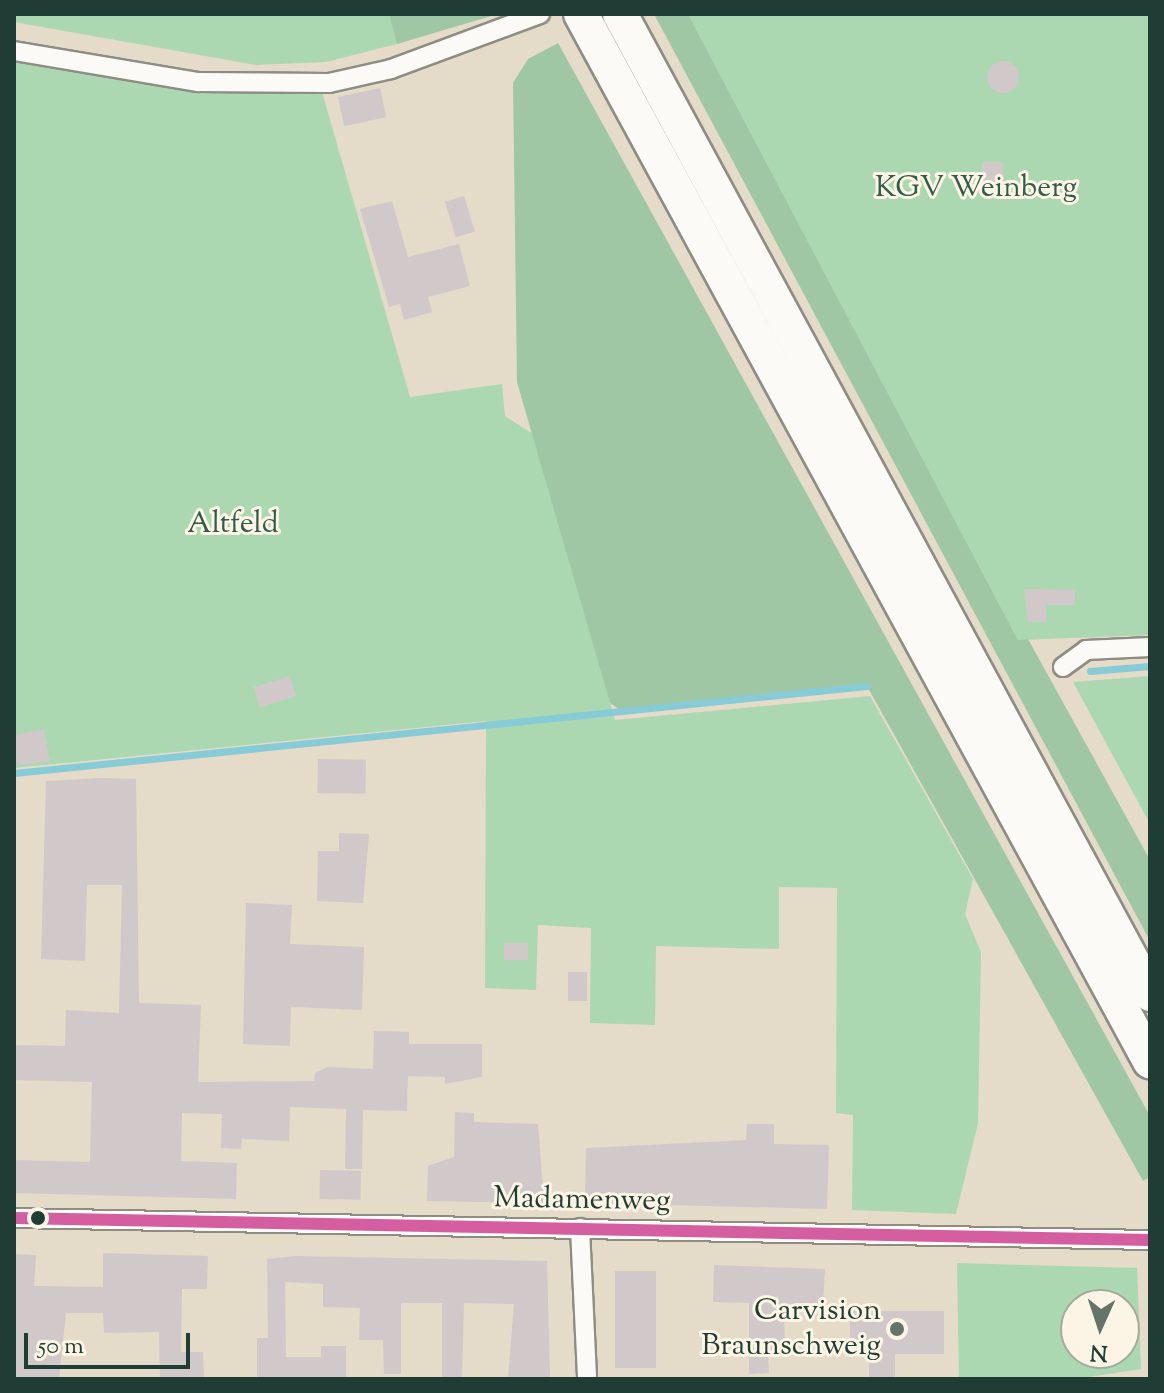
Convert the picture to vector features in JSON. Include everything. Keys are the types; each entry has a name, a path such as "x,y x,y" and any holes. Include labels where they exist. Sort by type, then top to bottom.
{"highway":[{"path":"581,14 1150,1061"},
{"path":"627,28 1150,994"}],"street":[{"path":"14,51 198,82 329,83 391,69 540,14"},
{"path":"1063,667 1086,650 1150,647"},
{"name":"Madamenweg","path":"14,1218 1150,1240"},
{"path":"580,1228 587,1379"}],"green space":[{"path":"14,14 389,14 397,44 326,62 256,65 14,22"},
{"path":"389,14 498,14 397,44"},
{"path":"654,14 688,14 1018,640 1028,639 1150,860 1150,941"},
{"name":"KGV Weinberg","path":"688,14 1150,14 1150,635 1018,640"},
{"path":"558,43 1150,1116 1150,1177 1143,1181 867,686 626,714 610,703 517,382 513,83 528,59"},
{"name":"Altfeld","path":"14,60 203,90 322,92 410,397 502,384 505,416 533,434 615,720 870,696 973,879 965,914 981,952 978,1123 956,1214 852,1210 853,1115 836,1113 837,888 779,887 779,949 656,946 655,1025 590,1023 591,928 538,925 536,990 485,988 486,721 14,768"},
{"path":"1150,676 1150,824 1073,682"},
{"path":"957,1263 1137,1268 1138,1289 1060,1289 1060,1369 1140,1369 1140,1344 1141,1369 1076,1379 959,1379"}],"building":[{"path":"1003,61 1015,65 1019,77 1015,89 1003,93 991,89 987,77 991,65"},
{"path":"380,88 386,117 344,126 338,97"},
{"path":"982,162 1003,162 1003,182 982,182"},
{"path":"464,196 475,231 456,237 445,202"},
{"path":"392,201 408,257 459,244 470,286 428,297 432,312 404,320 400,304 389,307 360,209"},
{"path":"1024,589 1075,590 1075,605 1046,605 1046,622 1028,622"},
{"path":"290,676 296,696 260,707 254,687"},
{"path":"44,729 50,762 16,765 14,735"},
{"path":"318,759 366,760 365,794 317,793"},
{"path":"136,779 139,1003 201,1005 198,1082 314,1081 315,1073 328,1067 373,1069 374,1031 409,1032 409,1044 482,1044 482,1077 445,1084 445,1077 408,1076 407,1111 363,1110 362,1169 345,1169 346,1109 290,1107 289,1141 242,1139 241,1149 221,1148 222,1114 182,1113 181,1161 237,1163 236,1199 14,1193 14,1160 90,1162 92,1082 14,1080 14,1045 65,1046 66,1010 119,1013 122,885 87,885 85,961 41,959 46,781"},
{"path":"339,833 369,834 363,903 317,901 318,851 339,851"},
{"path":"246,903 292,905 290,944 364,947 362,1010 291,1007 290,1046 243,1044"},
{"path":"504,943 528,943 528,960 504,960"},
{"path":"568,972 587,972 587,1001 568,1001"},
{"path":"455,1112 474,1113 474,1122 538,1124 544,1203 427,1201 428,1166 454,1157"},
{"path":"747,1124 774,1124 774,1144 829,1145 827,1209 593,1203 585,1196 586,1148 746,1140"},
{"path":"320,1170 361,1171 360,1200 319,1199"},
{"path":"103,1253 208,1256 207,1289 182,1289 181,1352 203,1352 204,1379 160,1379 159,1332 104,1333 103,1313 66,1313 59,1379 14,1379 14,1254 36,1255 34,1286 103,1287"},
{"path":"296,1256 547,1261 550,1379 508,1379 514,1304 464,1303 462,1379 442,1379 442,1303 401,1303 401,1374 384,1374 383,1340 359,1340 360,1308 323,1307 323,1284 285,1282 286,1357 321,1357 321,1346 346,1346 346,1379 257,1379 257,1338 268,1338 267,1259"},
{"path":"714,1265 825,1269 823,1305 784,1304 785,1354 768,1354 769,1373 749,1374 749,1303 713,1302"},
{"path":"615,1271 656,1271 656,1368 615,1368"},
{"name":"Carvision Braunschweig","path":"850,1311 944,1311 944,1354 895,1354 895,1379 869,1379 869,1346 850,1346"}],"waterway":[{"path":"1090,671 1150,666"},
{"path":"14,773 867,686"}],"transit line":[{"path":"14,1218 1150,1240"}],"place":[{"name":"Carvision Braunschweig","path":"897,1329"}]}
